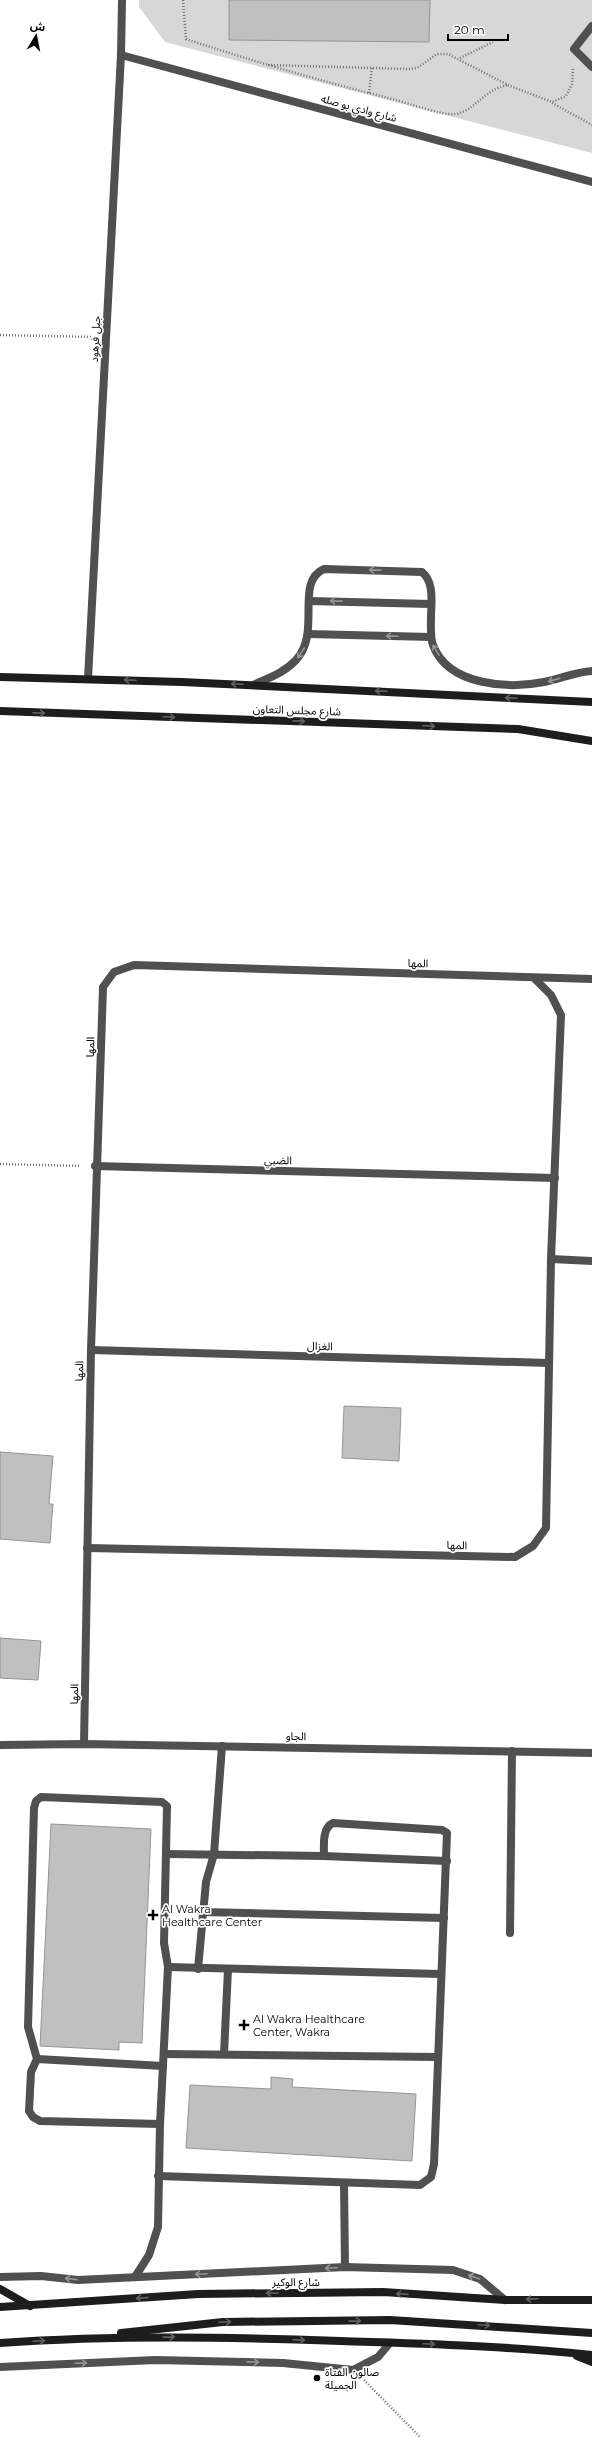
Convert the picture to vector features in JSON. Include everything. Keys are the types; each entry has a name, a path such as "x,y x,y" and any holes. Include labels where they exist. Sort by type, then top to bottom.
{"main road":[{"name":"شارع مجلس التعاون","path":"0,677 253,685 592,702"},
{"name":"شارع مجلس التعاون","path":"2,712 518,729 592,741"},
{"path":"0,2289 30,2306"},
{"name":"شارع الوكير","path":"0,2308 198,2294 383,2292 504,2300 592,2298"},
{"path":"74,2339 231,2322 390,2320 592,2333"},
{"path":"0,2343 74,2339 215,2337 481,2346 592,2355"},
{"path":"565,2352 592,2362"}],"street":[{"name":"جبل فرهود","path":"88,679 121,55 122,0"},
{"path":"592,26 574,49 592,66"},
{"name":"شارع وادي بو صله","path":"121,55 592,182"},
{"path":"253,685 278,674 296,660 305,646 308,634 310,582 316,573 324,569 415,570 422,572 429,580 431,637 434,647 448,665 470,679 484,682 529,685 592,671"},
{"path":"309,601 431,604"},
{"path":"308,634 431,637"},
{"name":"المها","path":"84,1744 91,1350 103,988 114,972 134,965 592,979"},
{"name":"المها","path":"87,1548 515,1557 533,1546 546,1528 551,1259 561,1015 551,995 534,978"},
{"name":"الضبي","path":"96,1166 555,1178"},
{"path":"551,1259 592,1261"},
{"name":"الغزال","path":"91,1350 549,1363"},
{"name":"الجاو","path":"0,1745 84,1744 592,1753"},
{"path":"198,1969 202,1912 206,1882 214,1854 222,1746"},
{"path":"510,1933 512,1751"},
{"path":"135,2277 149,2255 158,2227 160,2124 168,1967 164,1943 167,1806 162,1802 41,1797 36,1801 28,2027 37,2059 31,2072 29,2111 33,2117 40,2121 160,2124"},
{"path":"158,2176 420,2185 432,2177 434,2164 440,1974 447,1861 447,1833 442,1830 333,1823 328,1825 326,1830 324,1856"},
{"path":"167,1854 324,1856 447,1861"},
{"path":"202,1912 444,1918"},
{"path":"168,1967 198,1969 440,1974"},
{"path":"224,2054 228,1969"},
{"path":"164,2054 438,2057"},
{"path":"37,2059 163,2066"},
{"path":"344,2183 345,2267"},
{"path":"0,2277 41,2276 78,2280 345,2267 453,2270 480,2279 504,2300"},
{"path":"0,2367 155,2360 283,2363 353,2370 378,2357 390,2343"}],"path":[{"path":"183,0 186,39 262,64 369,93 455,114 464,111 486,93 498,87 508,85"},
{"path":"460,58 493,42"},
{"path":"552,102 566,96 572,84 574,49"},
{"path":"262,64 417,68 437,54 448,54 460,58 508,85 552,102 592,125"},
{"path":"369,93 372,68"},
{"path":"0,336 106,337"},
{"path":"0,1164 96,1166"},
{"path":"353,2370 420,2437"}],"shaded area":[{"path":"139,0 592,0 592,153 165,42 139,7"}],"building":[{"path":"229,0 430,0 429,42 229,40"},
{"path":"344,1406 401,1408 399,1461 342,1458"},
{"path":"0,1452 53,1456 49,1504 53,1504 50,1543 0,1539"},
{"path":"0,1638 41,1641 38,1680 0,1678"},
{"path":"51,1824 151,1829 142,2043 119,2042 119,2050 40,2046"},
{"path":"271,2077 293,2079 292,2087 416,2094 412,2161 186,2148 190,2085 271,2089"}],"place":[{"name":"Al Wakra Healthcare Center","path":"153,1915"},
{"name":"Al Wakra Healthcare Center, Wakra","path":"244,2025"},
{"name":"صالون الفتاة الجميلة","path":"317,2378"}]}
